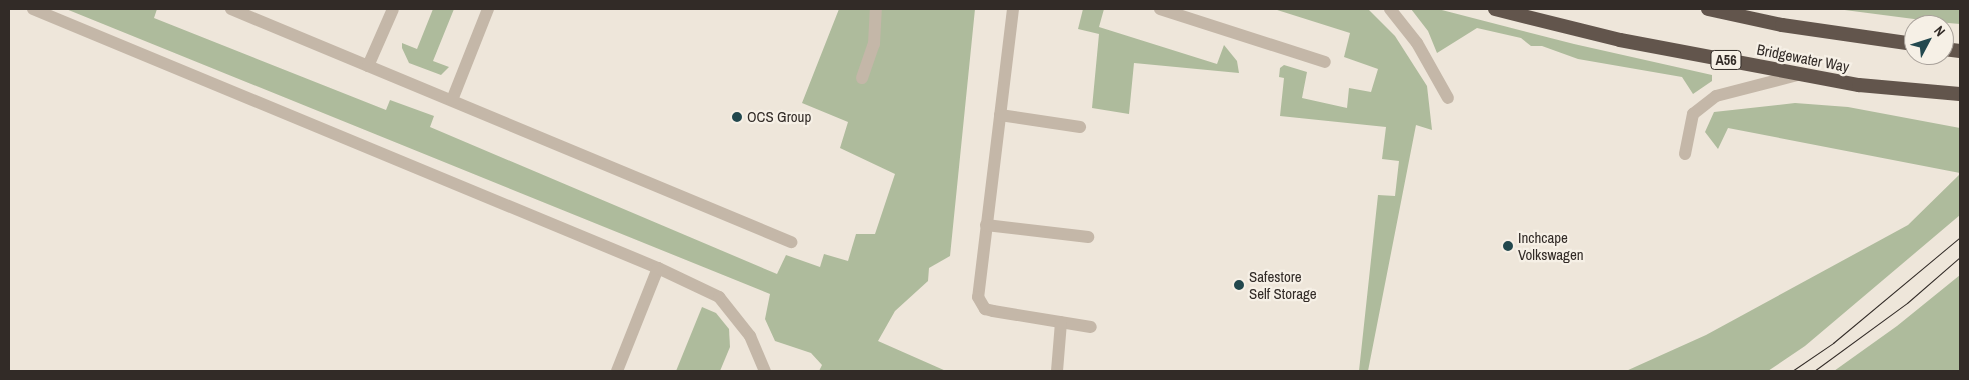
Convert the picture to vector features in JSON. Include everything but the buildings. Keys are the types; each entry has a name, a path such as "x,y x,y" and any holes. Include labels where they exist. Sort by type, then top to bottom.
{"highway":[{"name":"Bridgewater Way","path":"1495,9 1620,40 1859,85 1960,94"},
{"name":"Bridgewater Way","path":"1708,9 1782,25 1904,43"}],"lane":[{"path":"33,9 658,268 719,297 750,336 765,371"},
{"path":"231,9 791,242"},
{"path":"368,66 394,9"},
{"path":"452,100 488,9"},
{"path":"862,78 874,44 876,9"},
{"path":"1013,9 986,225 979,304 993,311 1091,327"},
{"path":"1160,9 1325,62"},
{"path":"1390,9 1416,43 1448,98"},
{"path":"1685,154 1693,114 1716,96 1801,74"},
{"path":"1000,115 1080,128"},
{"path":"986,225 1088,237"},
{"path":"617,371 658,268"},
{"path":"1057,371 1061,322"}],"green space":[{"path":"66,9 157,9 154,18 386,110 390,100 434,116 430,127 777,274 786,255 820,267 824,254 848,261 856,234 875,234 895,174 840,148 848,122 802,103 839,9 975,9 950,256 929,268 928,281 895,311 878,341 946,371 819,371 822,365 811,353 775,341 765,319 770,294"},
{"path":"433,9 454,9 433,61 449,67 441,75 409,63 402,48 402,43 417,49"},
{"path":"1083,9 1104,9 1099,27 1217,64 1224,45 1237,61 1239,73 1134,63 1129,114 1092,108 1099,34 1078,29"},
{"path":"1274,9 1369,10 1395,36 1427,86 1432,130 1416,125 1368,371 1359,371 1378,195 1395,196 1399,161 1382,159 1386,127 1280,116 1284,78 1279,77 1280,68 1284,65 1307,72 1302,98 1347,108 1349,88 1371,92 1378,69 1344,57 1350,33"},
{"path":"1411,9 1438,9 1574,44 1712,75 1712,81 1693,94 1682,77 1578,59 1542,46 1531,46 1521,38 1477,28 1437,53 1428,31"},
{"path":"1837,9 1960,9 1960,24 1954,23 1954,15 1904,15 1904,18"},
{"path":"1795,103 1848,107 1960,128 1960,173 1728,128 1718,149 1705,132 1714,112"},
{"path":"1960,174 1960,215 1805,346 1768,371 1626,371 1706,335 1908,225"},
{"path":"1960,275 1960,371 1834,371 1897,326"},
{"path":"702,307 716,313 729,329 730,347 720,371 676,371"}],"tram line":[{"path":"1792,371 1833,343 1960,237"},
{"path":"1814,371 1907,303 1960,257"}],"place":[{"name":"OCS Group","path":"737,117"},
{"name":"Inchcape Volkswagen","path":"1508,246"},
{"name":"Safestore Self Storage","path":"1239,285"}]}
